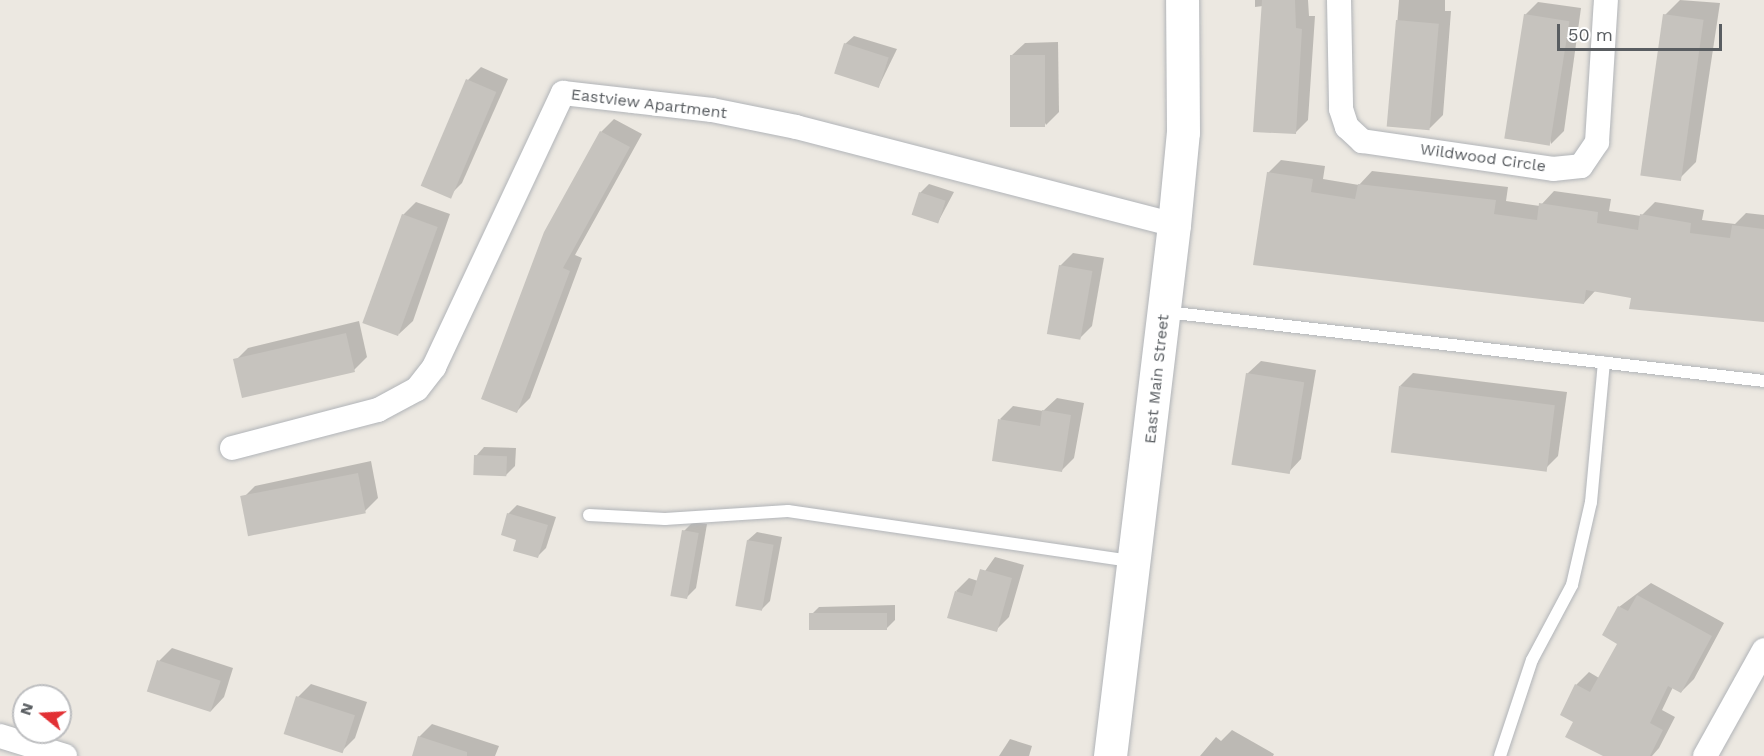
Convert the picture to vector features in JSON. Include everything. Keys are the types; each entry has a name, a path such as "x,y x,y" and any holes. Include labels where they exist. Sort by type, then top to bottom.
{"main road":[{"name":"East Main Street","path":"1110,756 1136,562 1183,132 1182,0"}],"street":[{"name":"Wildwood Circle","path":"1339,0 1341,108 1347,127 1362,141 1553,169 1581,166 1597,142 1606,0"},
{"name":"Eastview Apartment","path":"232,448 378,410 417,389 434,366 563,93 712,110 796,127 1174,225"},
{"path":"1705,756 1764,651"},
{"path":"0,736 65,756"}],"lane":[{"path":"1165,312 1764,381"},
{"path":"1500,756 1532,660 1572,585 1591,502 1604,363"},
{"path":"589,516 665,519 788,511 1136,562"}],"building":[{"path":"1262,0 1295,0 1296,28 1302,29 1296,134 1253,132"},
{"path":"1524,14 1569,21 1550,146 1504,138"},
{"path":"1663,14 1704,20 1681,181 1640,175"},
{"path":"1396,20 1439,24 1430,130 1387,127"},
{"path":"844,43 889,58 879,88 834,73"},
{"path":"1010,55 1045,55 1045,127 1010,127"},
{"path":"466,79 496,92 451,199 421,186"},
{"path":"600,131 630,147 563,268 570,271 517,413 481,399 544,232"},
{"path":"1267,172 1313,179 1311,192 1355,199 1358,184 1496,200 1494,214 1537,220 1539,203 1598,212 1597,223 1638,230 1640,214 1691,223 1690,233 1730,238 1732,225 1764,229 1764,322 1629,309 1631,298 1586,290 1584,304 1253,265"},
{"path":"919,192 946,201 938,223 912,215"},
{"path":"402,214 438,227 398,336 362,323"},
{"path":"1059,265 1092,271 1080,340 1047,334"},
{"path":"346,333 355,372 242,398 233,359"},
{"path":"1246,373 1304,382 1290,474 1231,465"},
{"path":"1399,386 1555,405 1547,472 1391,453"},
{"path":"1042,410 1071,415 1062,472 992,461 998,419 1040,426"},
{"path":"474,455 507,456 506,476 473,475"},
{"path":"358,473 366,513 248,536 240,496"},
{"path":"507,513 548,525 538,558 513,551 516,540 501,535"},
{"path":"682,530 699,533 687,599 670,596"},
{"path":"747,540 774,545 762,611 735,606"},
{"path":"980,569 1012,578 997,632 947,618 955,591 972,596"},
{"path":"1637,595 1712,636 1681,693 1668,686 1650,723 1663,730 1650,756 1603,756 1565,737 1573,722 1560,715 1575,684 1590,692 1617,644 1602,635 1618,606 1628,611"},
{"path":"809,613 887,613 887,630 809,630"},
{"path":"157,660 221,681 211,712 147,691"},
{"path":"296,696 355,715 343,753 284,734"},
{"path":"418,736 467,752 467,756 412,756"}]}
